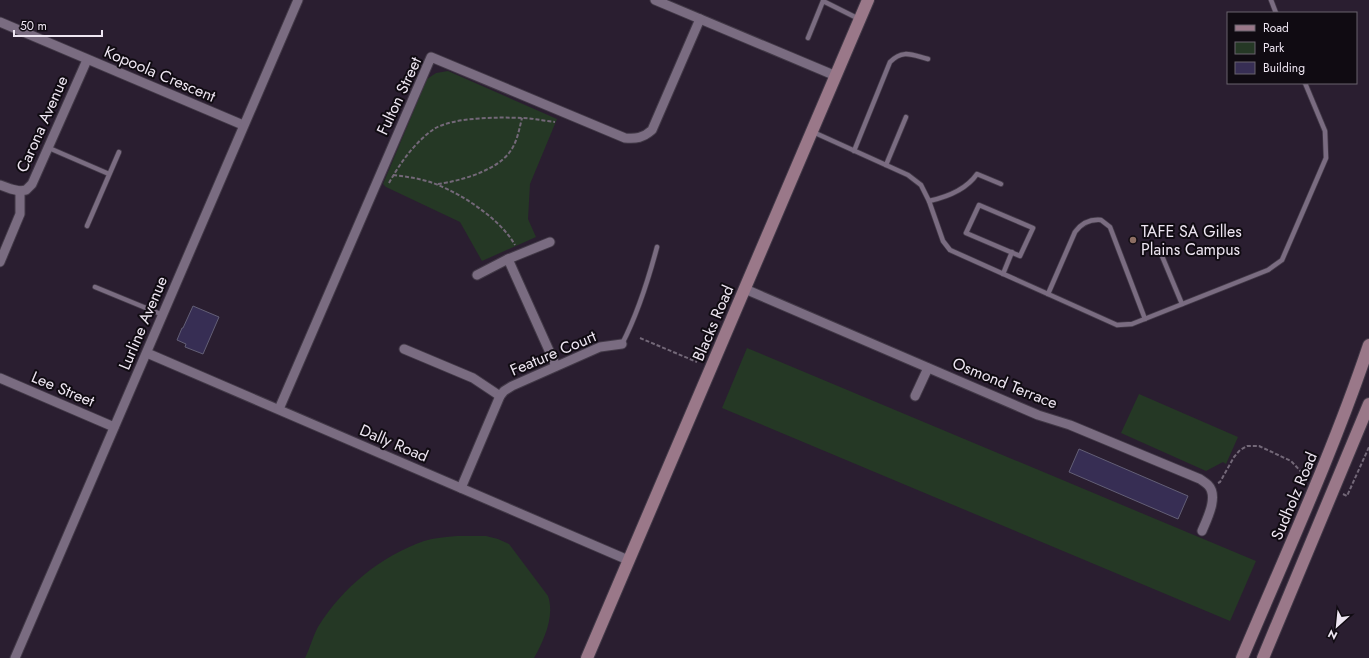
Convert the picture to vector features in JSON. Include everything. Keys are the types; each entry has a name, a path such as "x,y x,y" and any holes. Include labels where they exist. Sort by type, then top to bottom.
{"street":[{"name":"Lurline Avenue","path":"15,658 298,0"},
{"path":"655,0 836,76"},
{"name":"Blacks Road","path":"587,658 868,0"},
{"name":"Fulton Street","path":"279,409 431,57 625,138 634,138 644,136 652,130 700,19"},
{"name":"Kopoola Crescent","path":"0,22 243,125"},
{"name":"Carona Avenue","path":"0,262 20,214 20,191 26,190 32,184 87,60"},
{"path":"0,185 11,190 20,191"},
{"path":"477,275 508,259 550,242"},
{"path":"508,259 556,366"},
{"name":"Osmond Terrace","path":"745,289 1038,415 1070,425 1200,479 1209,485"},
{"name":"Feature Court","path":"461,488 500,396 504,391 512,386 600,347 622,344"},
{"name":"Sudholz Road","path":"1242,658 1317,483 1346,411 1369,345"},
{"name":"Feature Court","path":"404,349 473,378 500,396"},
{"name":"Dally Road","path":"147,353 628,560"},
{"path":"915,396 928,368"},
{"name":"Lee Street","path":"0,378 114,427"},
{"path":"1263,658 1369,404"},
{"path":"1202,531 1212,505 1212,493 1209,485"}],"lane":[{"path":"1271,0 1276,12"},
{"path":"808,38 823,1 860,20"},
{"path":"854,151 890,62 900,54 907,53 928,59"},
{"path":"812,132 908,175 921,185 929,201 943,241 950,250 1117,325 1132,324 1268,270 1282,260 1326,158 1324,131 1305,84"},
{"path":"886,165 906,117"},
{"path":"49,148 110,174"},
{"path":"87,226 119,152"},
{"path":"929,201 955,192 968,184 977,174 1001,184"},
{"path":"978,205 1032,228 1020,256 1012,252 966,233 978,205"},
{"path":"1048,294 1075,232 1080,226 1090,221 1101,220 1110,227 1145,319"},
{"path":"622,344 631,328 642,299 657,247"},
{"path":"1003,274 1012,252"},
{"path":"1162,256 1182,304"},
{"path":"95,286 163,315"}],"path":[{"path":"436,184 463,179 499,163 512,147 518,135 522,118"},
{"path":"386,187 401,162 424,137 435,129 449,122 522,118 555,122"},
{"path":"394,175 436,184 454,193 479,208 510,237 515,246"},
{"path":"640,338 697,362"},
{"path":"1209,485 1220,482 1234,457 1240,450 1247,446 1259,446 1291,461 1308,479"},
{"path":"1347,496 1369,447"}],"green space":[{"path":"448,71 557,119 530,184 528,219 536,237 482,261 460,222 386,187 383,184 427,79 436,73"},
{"path":"747,348 1256,561 1230,621 722,408"},
{"path":"1139,394 1238,437 1226,464 1223,462 1206,471 1121,433"},
{"path":"457,536 486,536 509,544 548,596 550,604 549,620 545,636 534,658 305,658 318,627 339,599 364,575 393,555 408,547 428,540"}],"building":[{"path":"193,306 219,317 203,354 185,347 186,344 177,340"},
{"path":"1079,449 1188,496 1178,519 1069,472"}],"place":[{"name":"TAFE SA Gilles Plains Campus","path":"1133,240"}]}
